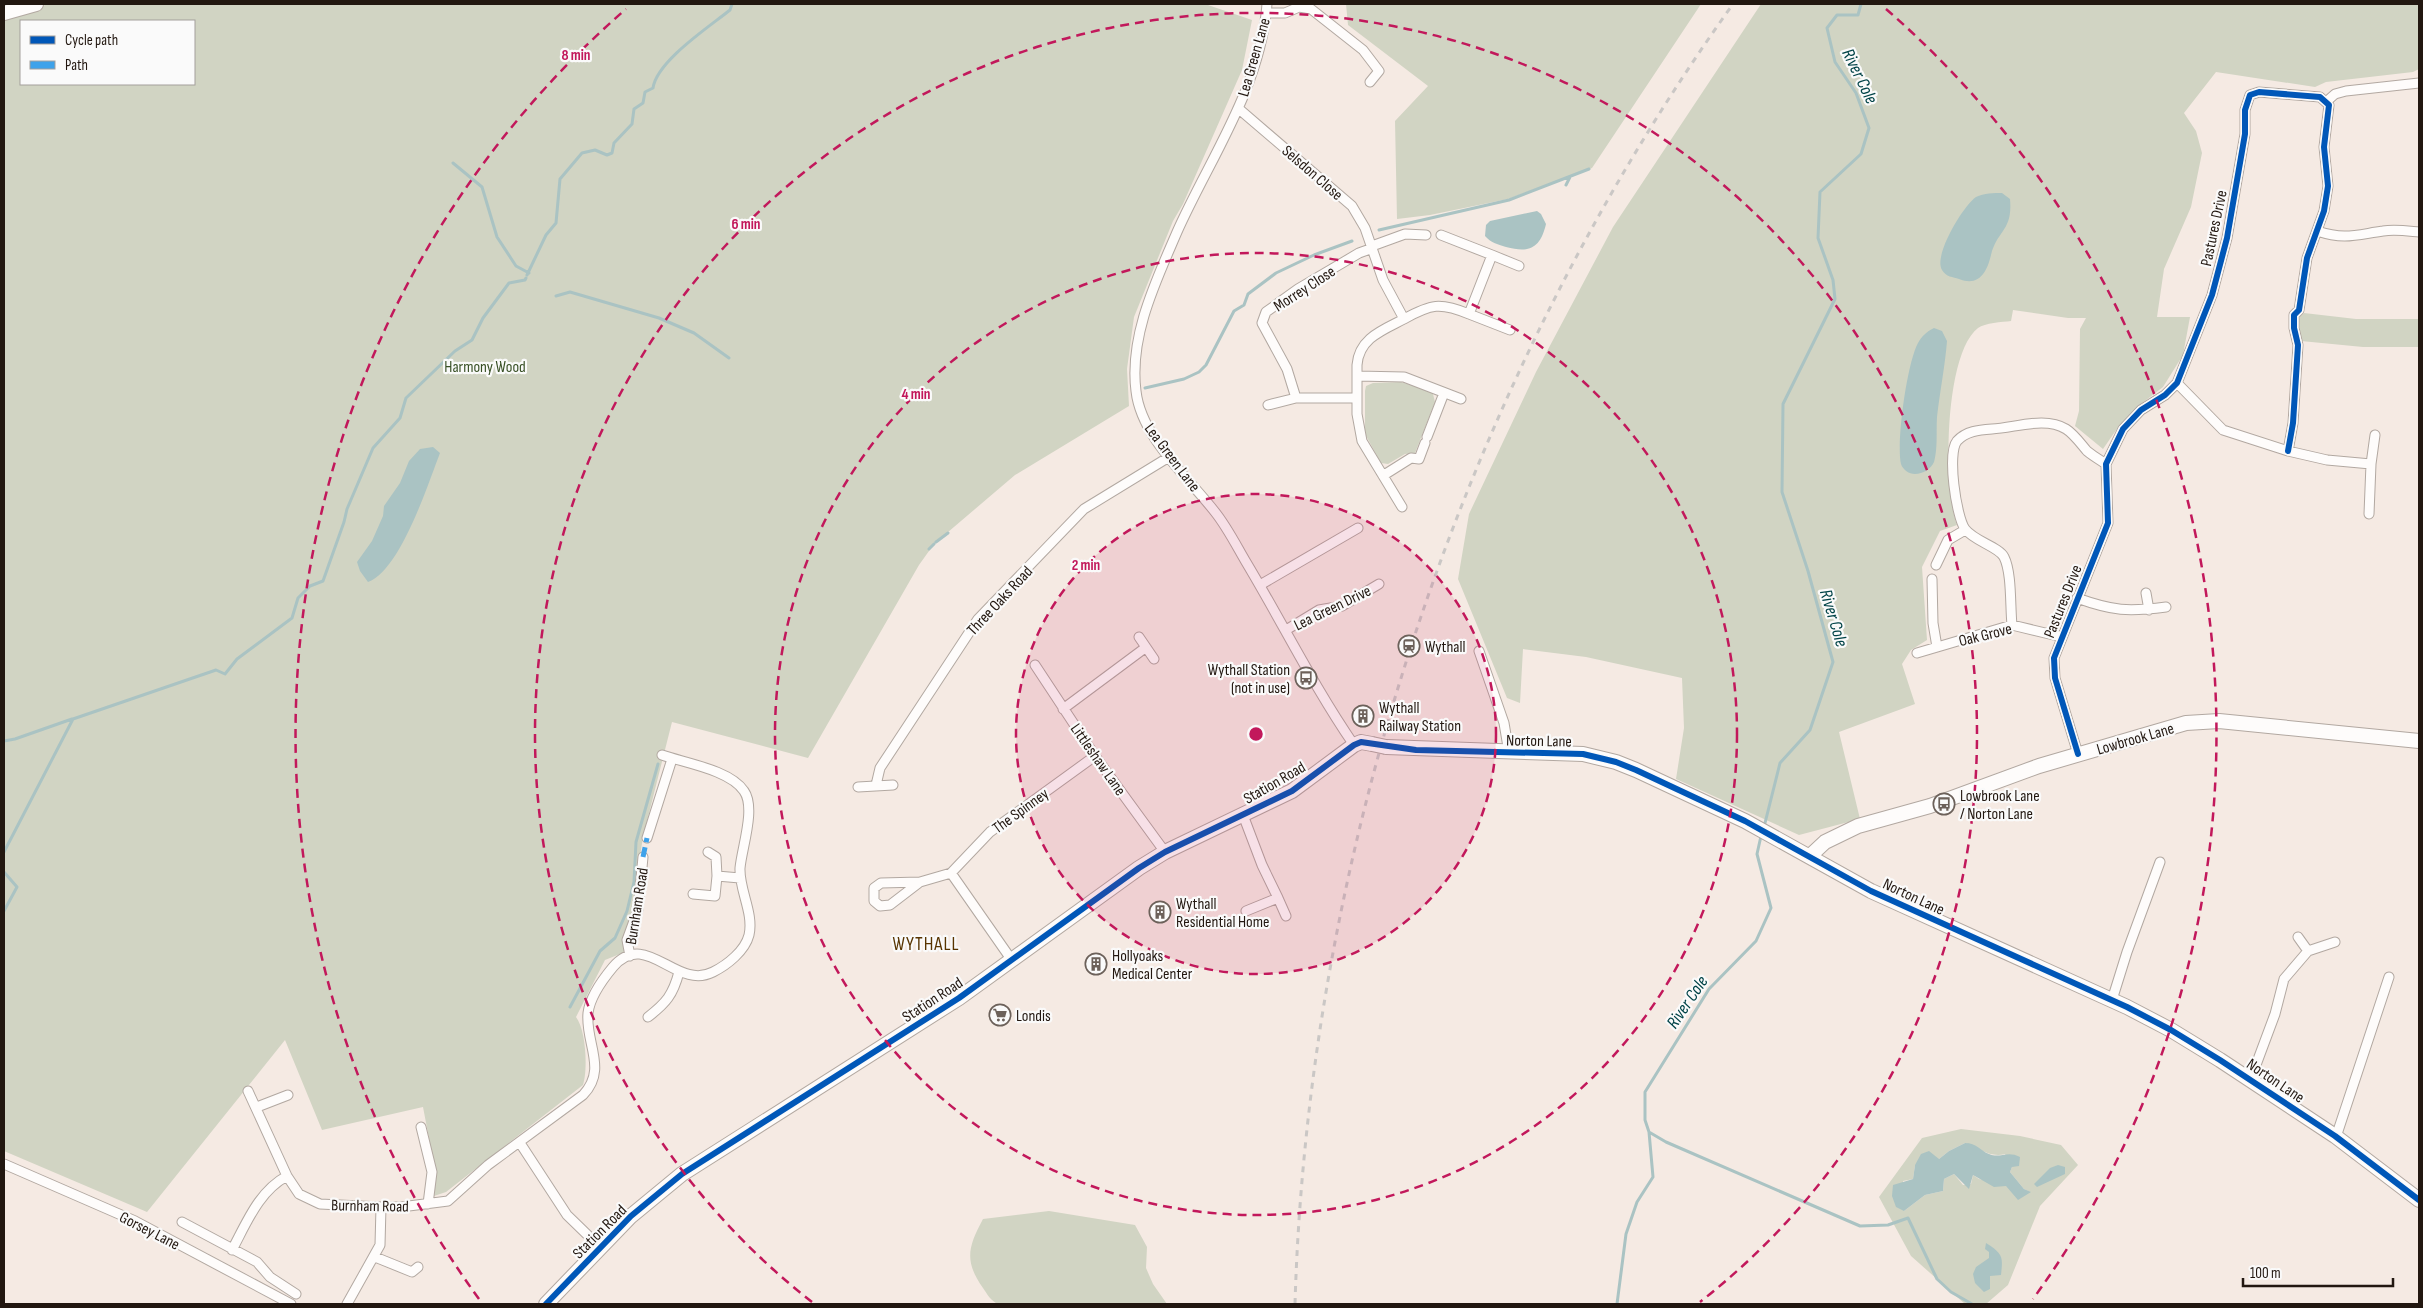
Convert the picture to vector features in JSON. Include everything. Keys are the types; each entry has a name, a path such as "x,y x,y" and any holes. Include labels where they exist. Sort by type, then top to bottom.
{"street":[{"path":"4,13 36,4"},
{"path":"1266,9 1286,13 1299,7 1312,10 1363,50 1380,71 1370,82"},
{"name":"Lea Green Lane","path":"1266,9 1261,39 1239,109 1178,230 1157,280 1143,321 1137,350 1135,378 1139,407 1147,425 1169,457 1216,513 1354,745"},
{"path":"2288,451 2293,423 2298,345 2294,328 2294,315 2299,310 2307,258 2324,211 2328,186 2324,147 2330,111 2326,102 2335,94 2346,91 2419,83"},
{"name":"Pastures Drive","path":"2078,754 2053,668 2062,637 2108,523 2106,464 2123,429 2141,410 2165,395 2177,383 2212,296 2225,248 2245,134 2245,110 2250,95 2259,92 2303,95 2320,97 2326,102"},
{"name":"Selsdon Close","path":"1239,109 1352,206 1365,228 1373,247 1383,280 1404,319"},
{"path":"2317,231 2335,237 2360,236 2385,230 2419,232"},
{"path":"1373,247 1405,234 1426,235"},
{"path":"1440,235 1519,266"},
{"name":"Morrey Close","path":"1296,398 1287,369 1263,327 1263,317 1266,312 1298,289 1359,253 1373,247"},
{"path":"1469,314 1492,255"},
{"path":"1402,507 1360,436 1357,398 1357,356 1365,342 1429,306 1437,305 1450,306 1510,330"},
{"path":"1357,376 1404,377 1461,399"},
{"path":"2177,383 2223,430 2288,451 2327,460 2371,464"},
{"path":"1384,475 1411,458 1419,459 1444,393"},
{"path":"1268,405 1296,398 1357,398"},
{"path":"2012,625 2007,565 2003,555 1978,541 1965,530 1957,514 1953,456 1956,442 1966,433 2035,424 2052,424 2067,429 2089,453 2106,464"},
{"path":"2370,514 2371,464 2375,435"},
{"name":"Three Oaks Road","path":"876,785 880,768 978,619 1084,509 1169,457"},
{"path":"1260,586 1358,528"},
{"path":"1936,565 1948,540 1965,530"},
{"name":"Oak Grove","path":"1932,579 1934,623 1938,647"},
{"name":"Lea Green Drive","path":"1286,630 1319,610 1342,606 1378,584"},
{"path":"2146,593 2149,610"},
{"path":"2077,598 2106,608 2133,612 2166,607"},
{"name":"Oak Grove","path":"1917,653 2012,625 2062,637"},
{"path":"1139,637 1154,659"},
{"path":"1063,709 1145,648"},
{"path":"1479,651 1505,726 1509,753"},
{"name":"Littleshaw Lane","path":"1034,665 1095,756 1165,852"},
{"name":"Lowbrook Lane","path":"1810,856 1825,842 1858,826 1930,806 2039,766 2186,723 2202,721 2419,741"},
{"name":"Norton Lane","path":"1354,745 1361,742 1379,746 1509,753 1582,754 1616,762 1753,825 1871,891 2112,1000 2171,1030 2336,1137 2419,1200"},
{"name":"Station Road","path":"546,1304 631,1216 682,1174 938,1012 1165,852 1292,791 1354,745"},
{"name":"Burnham Road","path":"248,1091 257,1107 287,1176 299,1194 309,1201 320,1204 381,1207 448,1201 488,1165 583,1096 591,1087 596,1070 588,1013 593,998 614,966 622,958 643,954 654,957 688,976 701,976 713,972 738,954 746,942 750,927 740,878 749,801 745,791 727,776 662,755"},
{"name":"The Spinney","path":"951,873 990,832 1095,756"},
{"path":"647,838 672,759"},
{"path":"858,787 893,785"},
{"path":"1243,815 1262,866 1286,916"},
{"path":"693,894 714,896 717,876 716,857 708,852"},
{"name":"Burnham Road","path":"630,956 628,940 638,910 643,857"},
{"path":"2112,1000 2127,952 2160,862"},
{"path":"920,882 890,904 880,906 874,901 874,888 881,883 920,882 951,873 1011,959"},
{"path":"717,876 740,878"},
{"path":"1246,911 1278,898"},
{"path":"2298,937 2308,951"},
{"path":"2250,1081 2275,1014 2284,979 2308,951 2335,942"},
{"path":"648,1017 666,1003 676,986 679,972"},
{"path":"2336,1137 2389,977"},
{"path":"257,1107 288,1095"},
{"path":"421,1127 432,1172 428,1204"},
{"path":"520,1143 567,1215 601,1248"},
{"name":"Gorsey Lane","path":"4,1164 136,1221 286,1303"},
{"path":"232,1250 260,1200 271,1186 287,1176"},
{"path":"347,1304 380,1245 381,1207"},
{"path":"182,1222 257,1262 270,1277 296,1294"},
{"path":"375,1257 412,1272 418,1268"}],"green space":[{"name":"Harmony Wood","path":"47,4 1205,4 1252,20 1242,70 1183,204 1173,221 1134,317 1127,369 1129,406 1015,475 934,544 919,565 808,758 672,722 643,837 625,952 605,960 576,1017 584,1040 585,1078 583,1085 446,1192 434,1196 436,1175 423,1107 322,1130 285,1040 147,1212 4,1151 4,17 30,12"},
{"path":"1346,4 1701,4 1592,168 1508,199 1430,215 1397,219 1395,121 1428,86 1348,25"},
{"path":"1761,4 2419,4 2419,69 2413,72 2326,82 2315,87 2216,72 2184,113 2196,131 2202,153 2191,207 2164,269 2157,317 2190,317 2183,355 2163,387 2137,407 2119,426 2103,449 2075,426 2079,411 2080,329 2086,318 2068,318 2013,310 2011,321 1981,326 1967,342 1958,364 1950,422 1950,482 1952,507 1957,525 1940,531 1922,567 1927,640 1911,650 1902,664 1915,704 1839,732 1860,819 1799,835 1676,779 1684,728 1682,678 1586,657 1523,649 1520,703 1507,698 1458,579 1469,514 1536,372 1613,227"},
{"path":"2304,313 2356,319 2419,319 2419,347 2363,347 2301,341 2298,333 2297,319"},
{"path":"1401,382 1430,391 1435,402 1415,453 1405,454 1388,464 1381,463 1365,434 1366,386 1373,383"},
{"path":"1961,1129 2020,1136 2061,1145 2078,1165 2040,1206 2008,1285 1986,1304 1965,1304 1911,1256 1879,1197 1922,1138","holes":["1965,1143 1989,1154 2005,1154 2012,1167 2010,1172 2024,1189 2030,1192 1979,1179 1973,1175 1971,1184 1963,1185 1954,1174 1944,1179 1943,1191 1925,1195 1904,1211 1903,1181 1913,1179 1915,1165 1939,1159 1949,1151"]},
{"path":"1049,1211 1135,1225 1147,1247 1146,1268 1153,1284 1167,1304 998,1304 993,1301 973,1270 970,1254 971,1246 983,1219"}],"water":[{"path":"2002,193 2010,199 2009,218 1997,240 1984,272 1972,281 1966,281 1946,274 1942,270 1940,263 1945,243 1957,220 1976,197"},
{"path":"1537,211 1541,214 1546,224 1537,244 1532,247 1514,249 1492,242 1485,236 1486,225 1490,221"},
{"path":"1934,328 1942,331 1947,341 1937,417 1935,457 1933,465 1929,469 1913,474 1902,466 1900,454 1901,422 1906,385 1918,343 1926,333"},
{"path":"433,447 440,453 412,525 391,562 380,575 368,582 360,571 357,562 372,541 383,516 384,506 400,483 409,461 420,449"},
{"path":"1965,1143 1975,1145 1993,1155 2011,1154 2020,1157 2019,1166 2012,1167 2010,1172 2024,1189 2031,1192 2018,1200 2006,1186 1994,1187 1973,1175 1969,1189 1954,1174 1944,1179 1943,1191 1925,1195 1904,1211 1896,1207 1892,1196 1893,1185 1913,1179 1915,1165 1921,1154 1929,1151 1939,1159 1949,1151"},
{"path":"2058,1165 2065,1167 2065,1174 2037,1187 2034,1184 2050,1168"},
{"path":"1986,1243 1999,1253 2002,1264 2001,1275 1990,1276 1990,1289 1984,1292 1975,1283 1973,1274 1976,1267 1989,1258 1989,1252 1985,1249"}],"waterway":[{"path":"527,275 546,235 556,223 560,179 582,153 595,150 607,155 612,153 614,143 632,124 634,109 643,103 645,92 653,88 664,67 685,45 730,10 732,4"},
{"name":"River Cole","path":"1764,827 1780,763 1810,730 1833,662 1808,571 1782,492 1783,404 1835,299 1833,280 1818,238 1820,192 1861,154 1869,128 1856,93 1835,62 1827,28 1837,15 1858,15 1861,4"},
{"path":"453,163 482,187 497,237 516,266 529,273"},
{"path":"1379,230 1509,200 1589,169"},
{"path":"1566,185 1570,177"},
{"path":"1145,388 1184,379 1199,372 1206,365 1234,311 1244,305 1248,294 1276,273 1314,255 1352,241"},
{"path":"4,852 73,719 216,670 225,674 237,659 292,618 298,598 310,586 323,581 347,509 373,448 400,418 406,398 455,351 472,340 483,318 509,283 525,280 526,278"},
{"path":"556,296 570,292 659,318 694,333 729,358"},
{"path":"936,542 948,533"},
{"path":"929,549 934,544"},
{"path":"4,741 72,719"},
{"path":"570,1007 600,951 615,938 627,911 634,882 636,842 658,764"},
{"name":"River Cole","path":"1617,1304 1626,1234 1637,1202 1653,1177 1649,1132 1645,1120 1645,1092 1709,989 1756,941 1771,908 1757,854 1761,836"},
{"path":"4,872 17,887 4,911"},
{"path":"1649,1132 1666,1142 1860,1226 1888,1225 1908,1218 1937,1279 1951,1292 1972,1304"}],"railway":[{"path":"1295,1304 1307,1132 1332,961 1369,790 1419,622 1481,458 1554,300 1638,148 1733,4"}],"marked path":[{"path":"643,857 647,838"}],"cycle path":[{"path":"2078,754 2055,678 2054,658 2108,523 2106,464 2123,429 2141,410 2165,395 2177,383 2212,295 2227,238 2245,134 2245,110 2250,95 2259,92 2320,97 2329,105 2324,147 2328,186 2324,211 2307,258 2299,310 2294,315 2294,328 2298,345 2293,423 2288,451"},
{"path":"546,1304 631,1216 682,1174 959,998 1139,868 1165,852 1292,791 1354,745 1361,742 1416,750 1583,754 1616,762 1636,770 1745,821 1871,891 2127,1007 2171,1030 2335,1136 2419,1200"}],"place":[{"name":"Wythall","path":"1409,646"},
{"name":"Wythall Station (not in use)","path":"1306,678"},
{"name":"Wythall Railway Station","path":"1363,716"},
{"name":"Lowbrook Lane / Norton Lane","path":"1944,804"},
{"name":"Wythall Residential Home","path":"1160,912"},
{"name":"Hollyoaks Medical Center","path":"1096,964"},
{"name":"Londis","path":"1000,1015"}],"district":[{"name":"WYTHALL","path":"926,943"}]}
